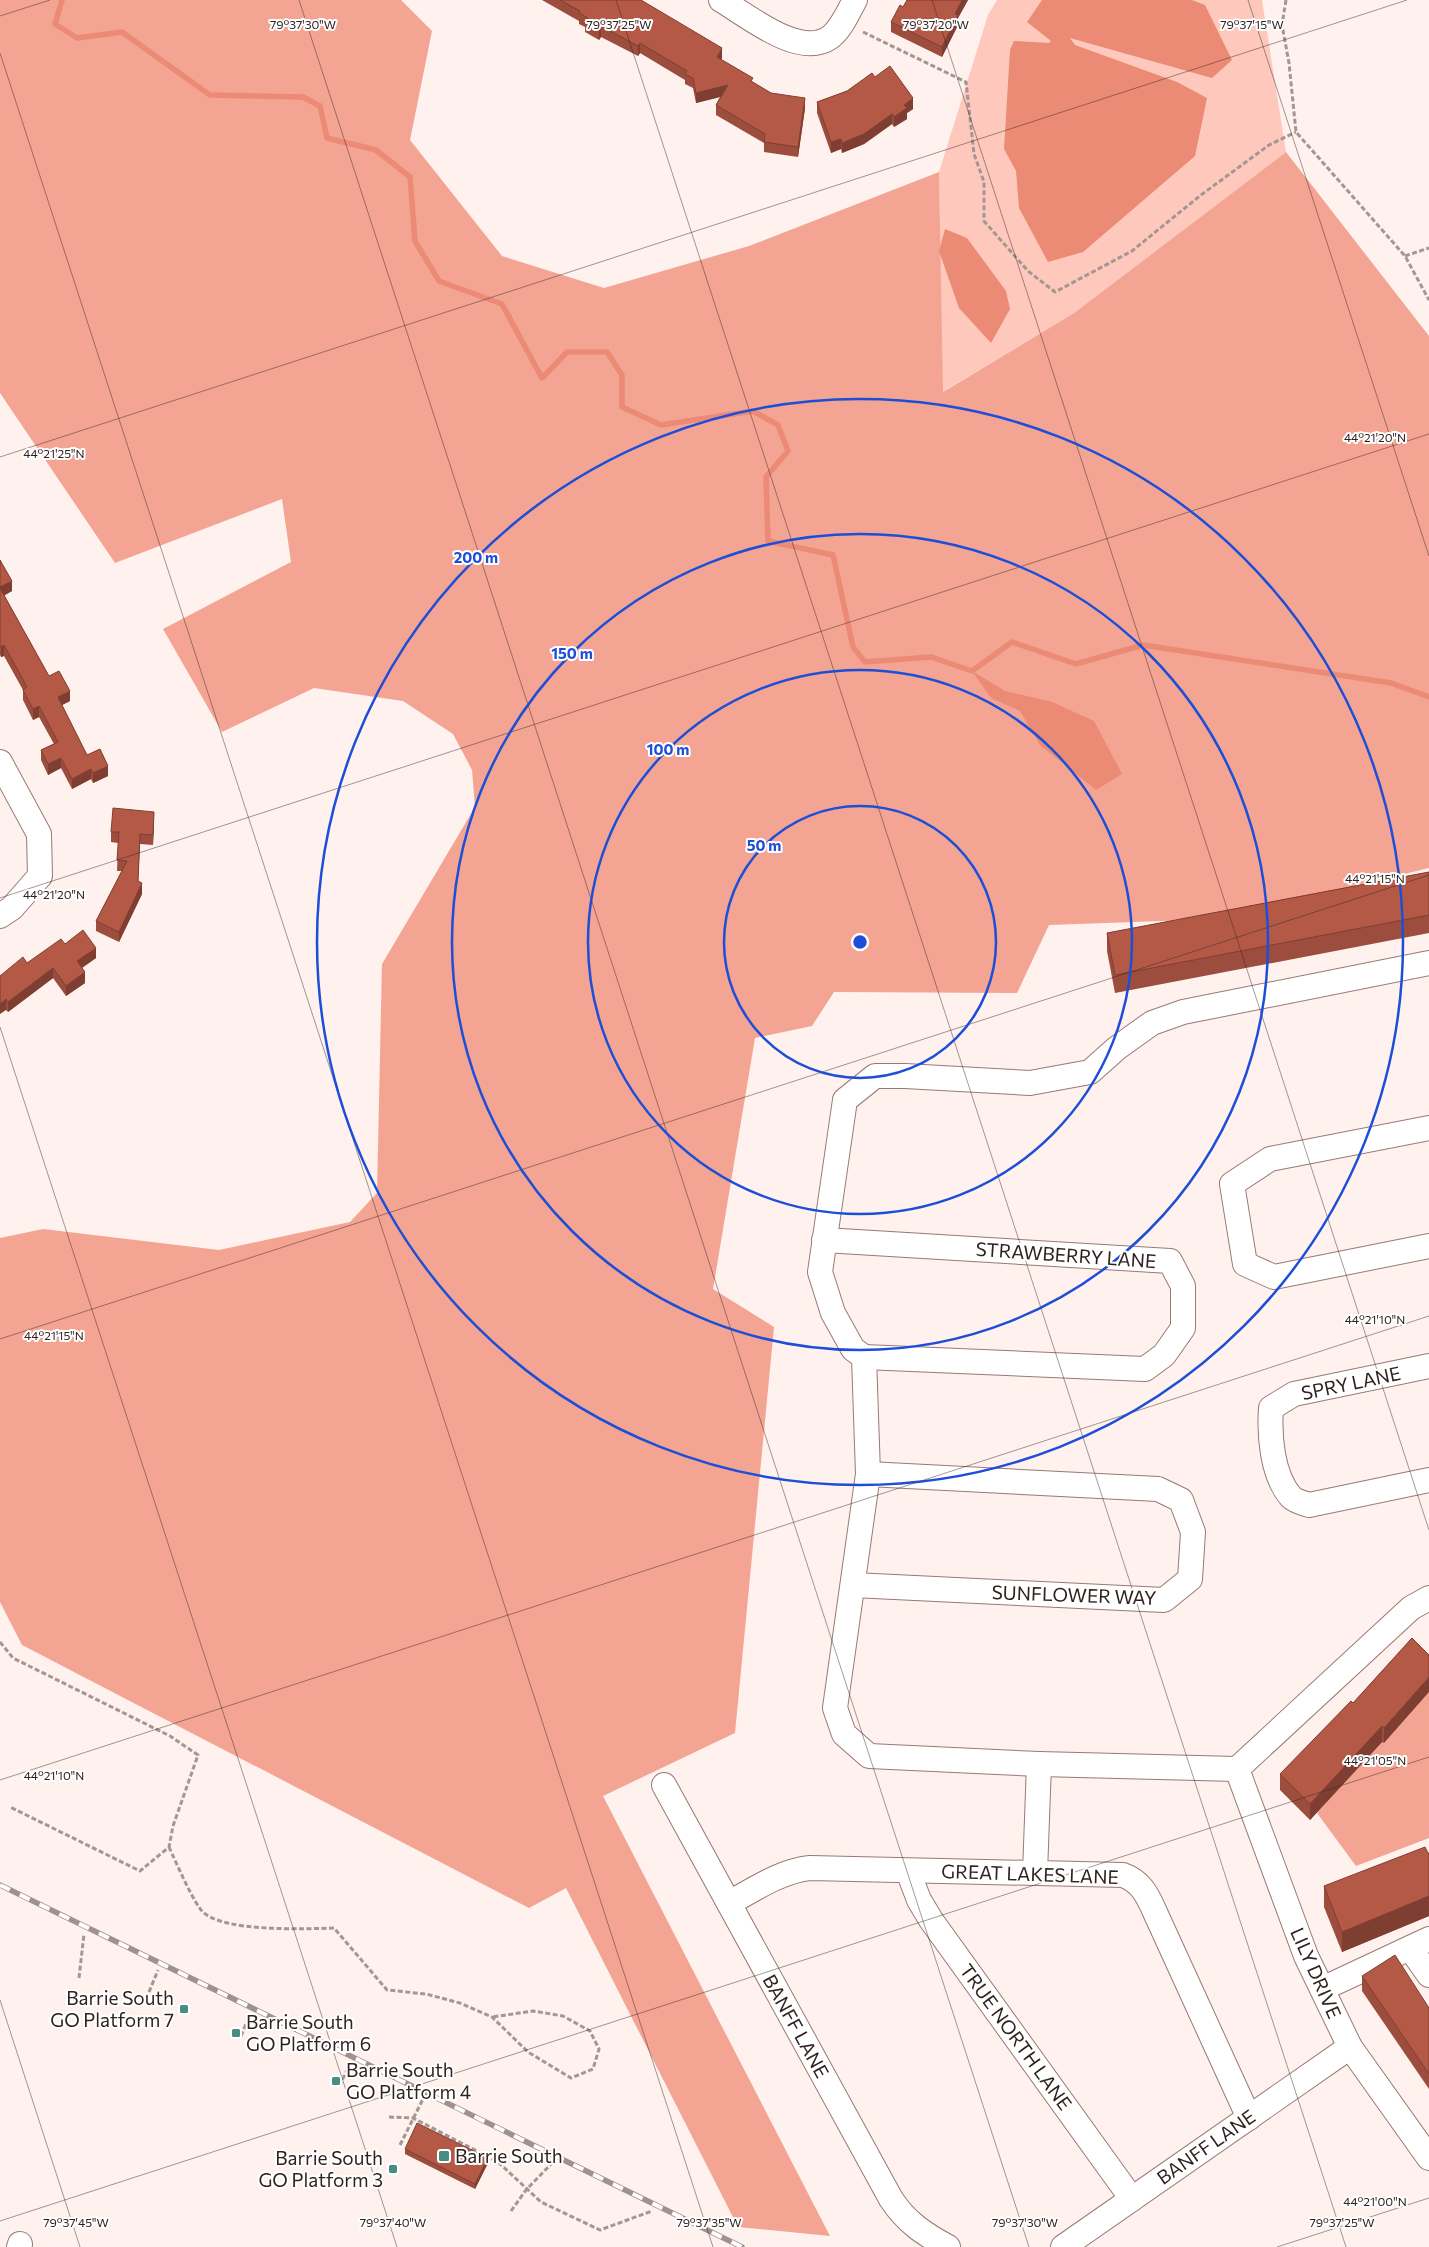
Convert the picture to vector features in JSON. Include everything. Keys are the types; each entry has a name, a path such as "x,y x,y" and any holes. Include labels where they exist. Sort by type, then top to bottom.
{"street":[{"path":"721,0 792,42 806,45 819,44 831,38 855,0"},
{"path":"0,762 39,834 40,876 12,908 0,916"},
{"path":"1429,964 1183,1012 1152,1023 1090,1072 1030,1083 875,1076 845,1100 820,1272 833,1313 853,1349 864,1357 868,1474 835,1708 844,1734 869,1756 1039,1764 1237,1769 1411,1608 1429,1598"},
{"path":"1429,1128 1270,1159 1232,1184 1245,1264 1274,1277 1429,1246"},
{"name":"STRAWBERRY LANE","path":"824,1240 1170,1261 1183,1286 1183,1328 1164,1355 1145,1369 864,1357"},
{"name":"SPRY LANE","path":"1429,1366 1294,1394 1271,1408 1270,1427 1278,1477 1292,1499 1308,1504 1429,1480"},
{"name":"SUNFLOWER WAY","path":"853,1585 1164,1600 1190,1579 1194,1532 1181,1500 1158,1489 868,1474"},
{"path":"1035,1873 1039,1764"},
{"name":"LILY DRIVE","path":"1237,1769 1306,1956 1350,2047 1429,2158"},
{"name":"BANFF LANE","path":"664,1785 891,2200 902,2216 921,2232 948,2247"},
{"name":"GREAT LAKES LANE","path":"729,1903 795,1870 810,1868 1123,1875 1132,1878 1140,1885 1154,1910 1249,2118"},
{"name":"TRUE NORTH LANE","path":"908,1871 919,1900 931,1920 1132,2199"},
{"path":"1322,1989 1420,1944 1429,1975"},
{"name":"BANFF LANE","path":"1063,2247 1350,2047"}],"path":[{"path":"1286,0 1282,25 1289,63 1296,132 1405,256 1429,300"},
{"path":"863,32 966,82 974,154 984,182 984,221 1028,271 1055,292 1132,251 1201,194 1269,145 1296,132"},
{"path":"1405,256 1429,248"},
{"path":"0,1642 13,1658 170,1736 198,1754 173,1826 169,1847 203,1912 229,1924 292,1929 334,1928 387,1990 426,1994 460,2003 492,2017 528,2052 572,2078 593,2069 599,2049 590,2032 562,2016 533,2011 492,2017"},
{"path":"10,1807 140,1871 169,1847"},
{"path":"79,1978 84,1934"},
{"path":"149,1992 158,1970"},
{"path":"241,2036 250,2014"},
{"path":"85,2018 87,2022"},
{"path":"339,2086 350,2064"},
{"path":"400,2145 423,2099"},
{"path":"389,2117 414,2118 498,2162 541,2202 600,2230 652,2211"},
{"path":"511,2211 526,2190 553,2162"}],"shaded area":[{"path":"0,0 401,0 432,31 410,140 502,256 604,288 749,246 939,172 943,392 1074,313 1286,152 1429,336 1429,868 1218,919 1049,925 1017,993 834,992 812,1026 755,1038 713,1289 774,1327 735,1733 603,1796 830,2236 738,2227 566,1888 529,1908 22,1645 0,1602 0,1238 43,1229 219,1250 350,1222 377,1193 382,964 475,807 472,770 453,734 403,701 314,688 222,732 163,629 291,562 282,499 115,563 0,393"},
{"path":"997,0 1262,0 1286,152 1074,313 942,392 939,172 988,15"},
{"path":"1042,0 1192,0 1205,5 1232,60 1212,78 1070,38 1075,45 1177,82 1207,98 1195,156 1083,252 1048,262 1019,208 1016,171 1004,149 1010,50 1014,41 1049,43 1051,41 1027,22"},
{"path":"945,229 967,238 1006,291 1010,309 991,343 959,308 939,251"},
{"path":"972,671 1005,691 1052,702 1094,721 1122,774 1096,790 1040,745 1020,711 991,698"},
{"path":"1429,1683 1429,1838 1356,1866 1317,1813"}],"building":[{"path":"560,0 641,0 722,48 717,57 753,78 751,81 771,93 805,98 798,147 764,142 765,134 716,105 728,85 696,93 693,78 685,74 687,71 640,43 638,46 601,26 599,30 585,22 588,18 579,13 580,11"},
{"path":"907,0 962,0 955,14 958,15 942,47 891,22 900,5 903,7"},
{"path":"890,66 913,98 904,105 907,108 894,117 892,114 864,134 842,143 841,139 831,142 817,102 847,91 872,73 875,77"},
{"path":"0,560 12,581 0,587"},
{"path":"0,588 49,676 59,671 70,691 58,697 87,755 100,749 108,766 93,773 91,769 72,779 61,758 48,764 41,750 58,742 39,706 33,709 23,690 27,687 4,645 1,647 0,645"},
{"path":"113,808 154,812 153,835 140,834 138,881 142,883 119,932 96,921 127,861 117,860 119,832 111,832"},
{"path":"1429,872 1429,915 1115,975 1107,933"},
{"path":"83,930 96,948 77,961 85,972 66,986 53,968 8,1002 6,999 0,1004 0,976 23,957 27,963 61,939 65,944"},
{"path":"1412,1638 1429,1655 1429,1677 1384,1728 1382,1726 1310,1804 1280,1774 1351,1701 1353,1703"},
{"path":"1425,1847 1429,1853 1429,1896 1342,1932 1324,1886"},
{"path":"1395,1955 1429,2008 1429,2074 1362,1976"},
{"path":"417,2123 488,2158 475,2184 405,2149"}],"waterway":[{"path":"62,0 55,24 77,38 122,32 210,95 303,97 320,106 327,138 376,150 410,177 415,241 439,281 502,304 542,378 567,352 607,352 622,375 622,407 661,425 753,411 778,425 788,451 766,477 768,541 833,555 853,647 865,662 931,657 972,671 1012,642 1076,664 1143,645 1391,683 1429,697"}],"railway":[{"path":"0,1885 742,2247"}],"place":[{"name":"Barrie South GO Platform 7","path":"184,2009"},
{"name":"Barrie South GO Platform 6","path":"236,2033"},
{"name":"Barrie South GO Platform 4","path":"336,2081"},
{"name":"Barrie South","path":"444,2156"},
{"name":"Barrie South GO Platform 3","path":"393,2169"}]}
